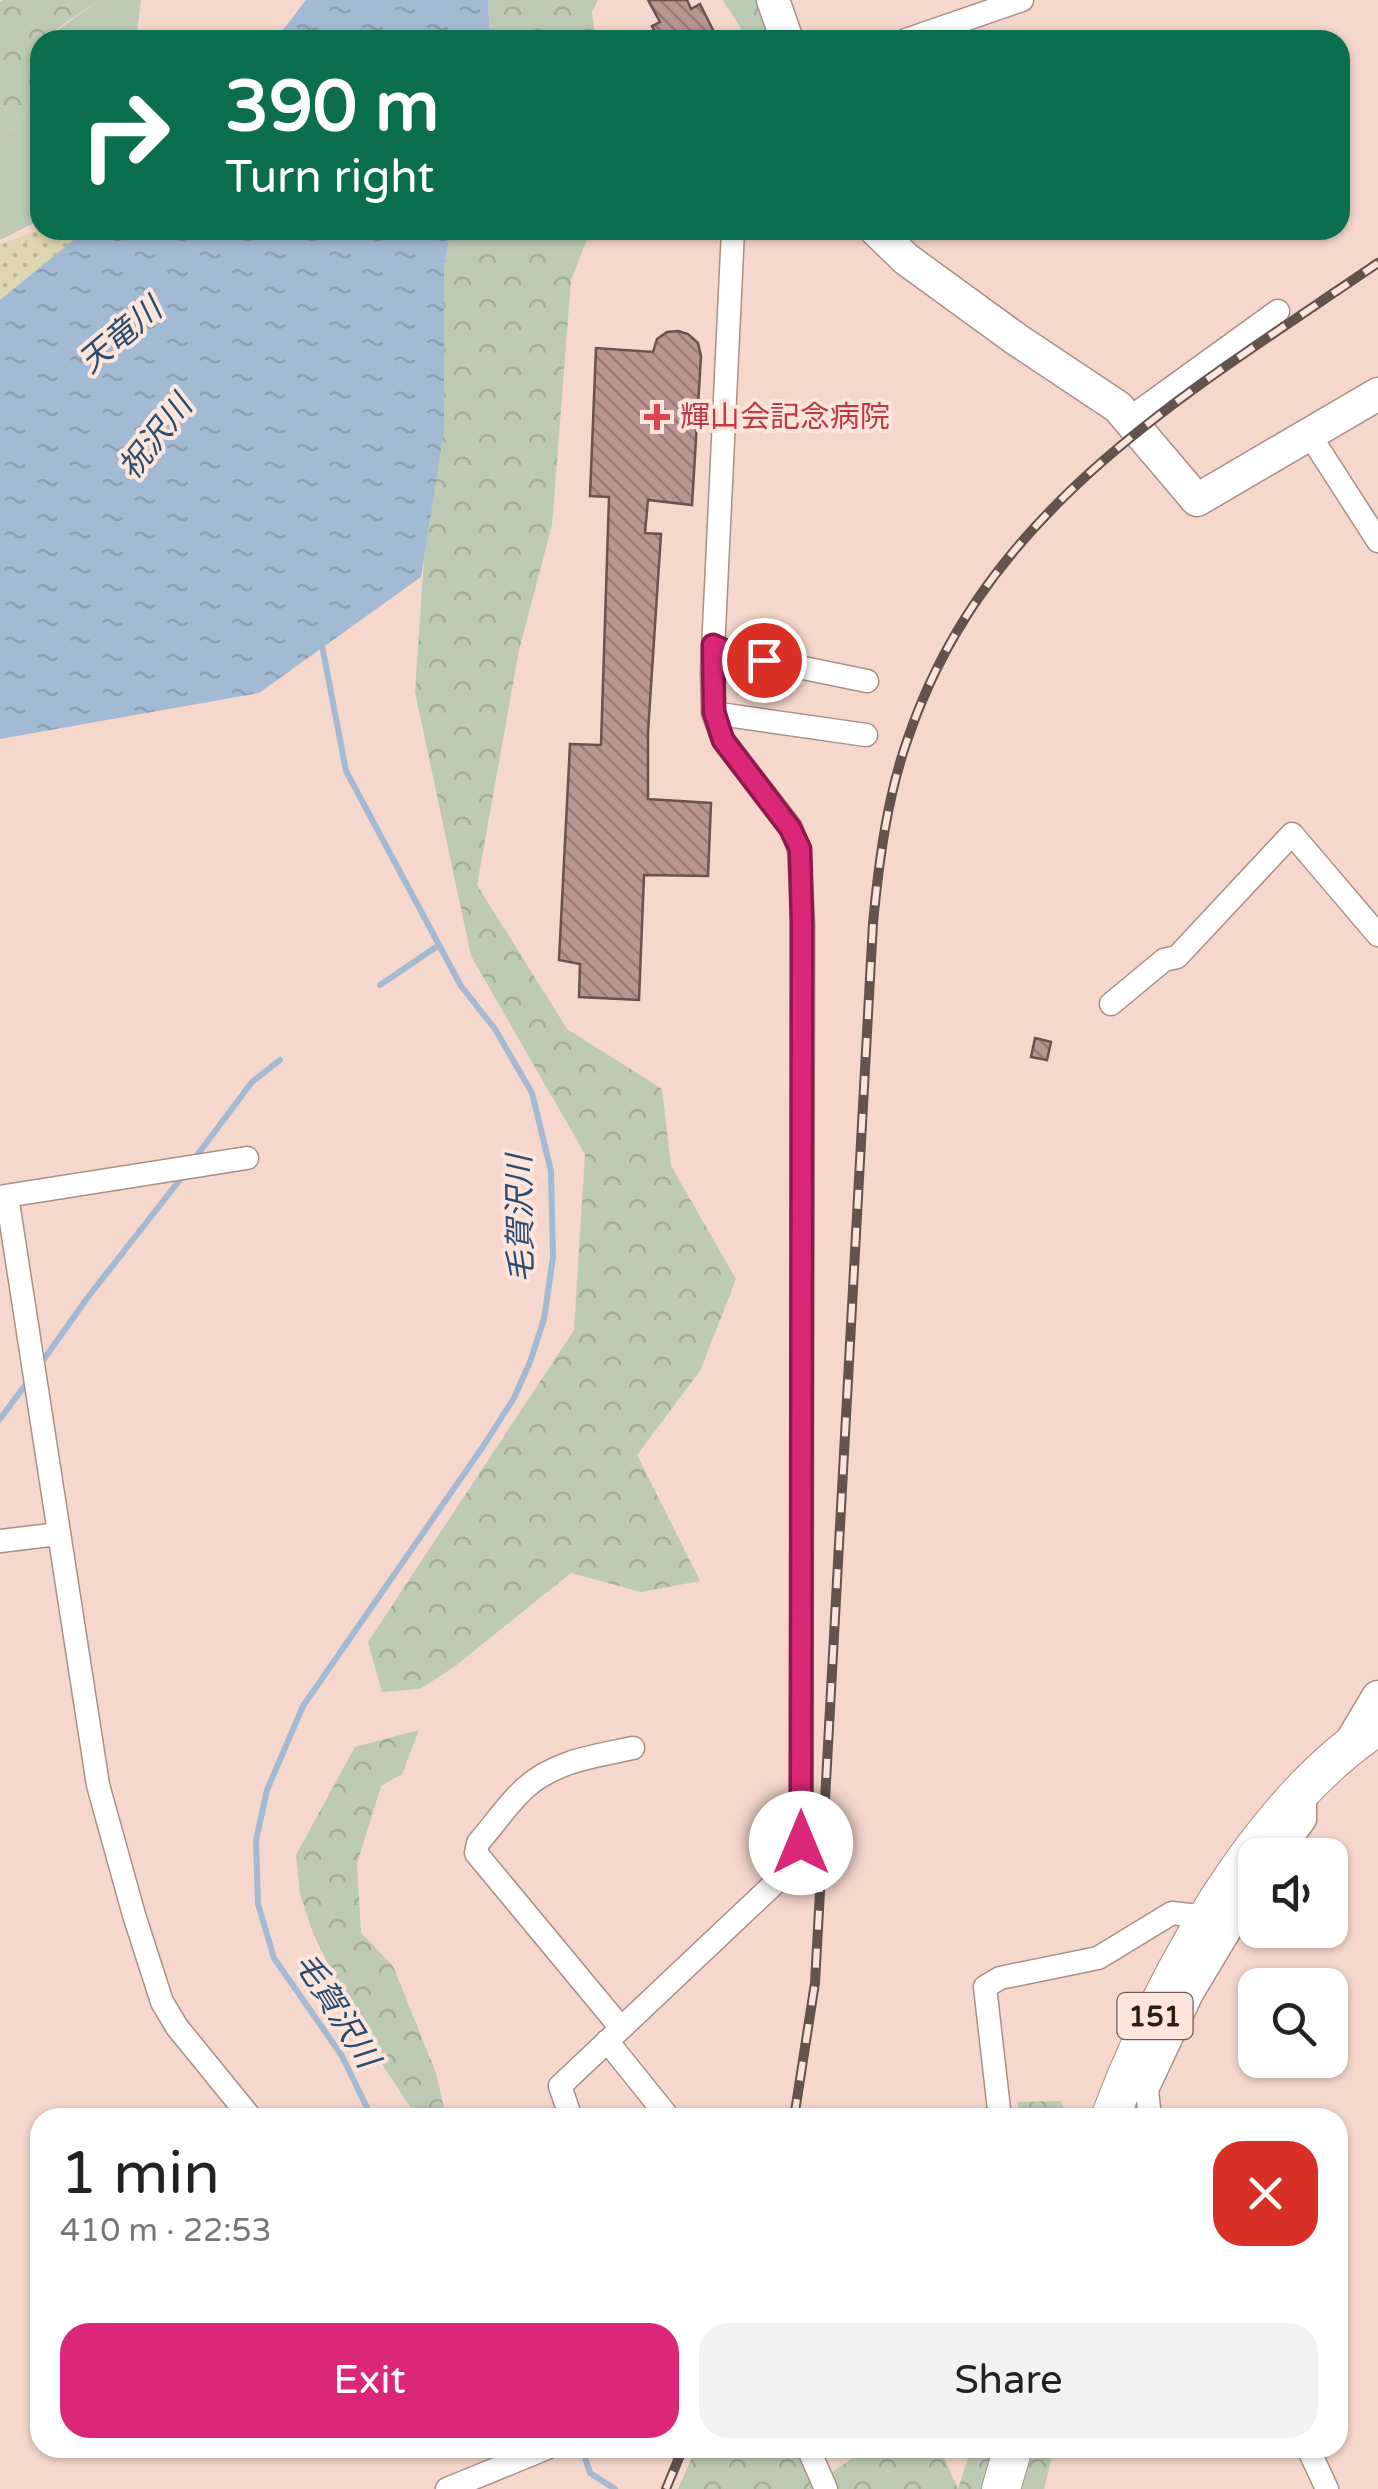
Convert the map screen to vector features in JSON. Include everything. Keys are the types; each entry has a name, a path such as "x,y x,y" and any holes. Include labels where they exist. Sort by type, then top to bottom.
{"highway":[{"name":"151","path":"1114,2108 1145,2034 1207,1917 1269,1829 1305,1786 1364,1735"},
{"path":"1001,2489 1010,2458"}],"main road":[{"path":"772,0 783,30"},
{"path":"886,240 906,260 1130,418 1196,500 1378,394"},
{"path":"1364,1735 1378,1697"}],"street":[{"path":"935,30 1022,0"},
{"path":"567,2108 560,2086 775,1883 801,1843 800,849 790,828 723,740 714,712 713,645 733,240"},
{"path":"1130,418 1278,311"},
{"path":"1310,434 1378,541"},
{"path":"713,645 730,653 867,682"},
{"path":"714,712 866,735"},
{"path":"1111,1004 1164,960 1177,957 1292,834 1378,935"},
{"path":"243,2108 177,2027 162,2002 98,1785 4,1196 247,1158"},
{"path":"0,1541 58,1534"},
{"path":"633,1748 570,1761 542,1776 524,1789 478,1843 476,1853 614,2034 662,2108"},
{"path":"1292,1838 1305,1820 1305,1786"},
{"path":"999,2108 985,1987 1000,1978 1098,1958 1172,1913 1207,1917"},
{"path":"1149,2108 1146,2090 1192,1994 1238,1917"},
{"path":"447,2489 519,2458"},
{"path":"812,2458 826,2489"},
{"path":"1313,2458 1327,2489"}],"green space":[{"path":"99,0 141,0 137,30 58,30"},
{"path":"99,0 55,30 30,30 30,102 19,128 0,131 0,2"},
{"path":"488,0 598,0 592,12 595,30 490,30"},
{"path":"723,0 757,0 765,30 742,30"},
{"path":"30,102 30,225 0,240 0,131 19,128"},
{"path":"449,240 587,240 571,280 552,525 519,650 477,885 567,1029 662,1089 671,1166 736,1279 700,1371 637,1455 700,1581 641,1592 571,1573 454,1667 420,1689 382,1692 368,1642 574,1330 585,1154 471,956 415,692 444,266"},
{"path":"419,1730 402,1774 381,1786 357,1864 361,1933 393,1966 436,2073 444,2108 411,2108 361,2032 313,1933 300,1894 296,1855 355,1747"},
{"path":"1060,2101 1064,2108 1018,2108 1018,2102"},
{"path":"692,2458 817,2458 829,2474 853,2458 944,2458 958,2489 678,2489"},
{"path":"968,2458 1052,2458 1044,2489 958,2489"}],"sand":[{"path":"30,234 30,240 88,240 0,305 0,244"}],"water":[{"path":"306,0 488,0 490,30 283,30"},
{"path":"74,240 449,240 444,266 444,430 421,577 259,693 0,739 0,300"}],"building":[{"path":"648,0 687,0 691,9 700,4 713,30 654,30 652,26 660,22"},
{"path":"678,331 698,343 701,356 692,505 648,500 645,533 661,534 648,732 648,799 711,803 708,876 644,875 639,1000 579,997 580,964 559,960 570,744 601,745 609,497 590,496 596,348 653,352 657,339"},
{"path":"1035,1038 1051,1042 1047,1060 1031,1057"}],"waterway":[{"name":"毛賀沢川","path":"321,640 346,771 461,986 495,1029 532,1093 551,1171 553,1257 544,1319 530,1362 514,1398 482,1448 303,1706 267,1790 256,1840 258,1904 274,1958 342,2056 367,2108"},
{"path":"380,985 439,945"},
{"path":"195,1158 252,1082 280,1060"},
{"path":"39,1366 182,1177"},
{"path":"0,1419 29,1380"},
{"name":"毛賀沢川","path":"585,2458 590,2473 615,2489"}],"railway":[{"path":"796,2108 815,1983 873,923 885,829 901,760 943,656 988,584 1041,520 1101,462 1167,409 1378,263"},
{"path":"666,2489 679,2458"}],"place":[{"name":"輝山会記念病院","path":"657,417"}],"route":[{"path":"764,660 713,645 714,712 723,740 790,828 800,849 801,1843"}],"water label":[{"name":"天竜川","path":"120,335"},
{"name":"祝沢川","path":"155,437"}]}
